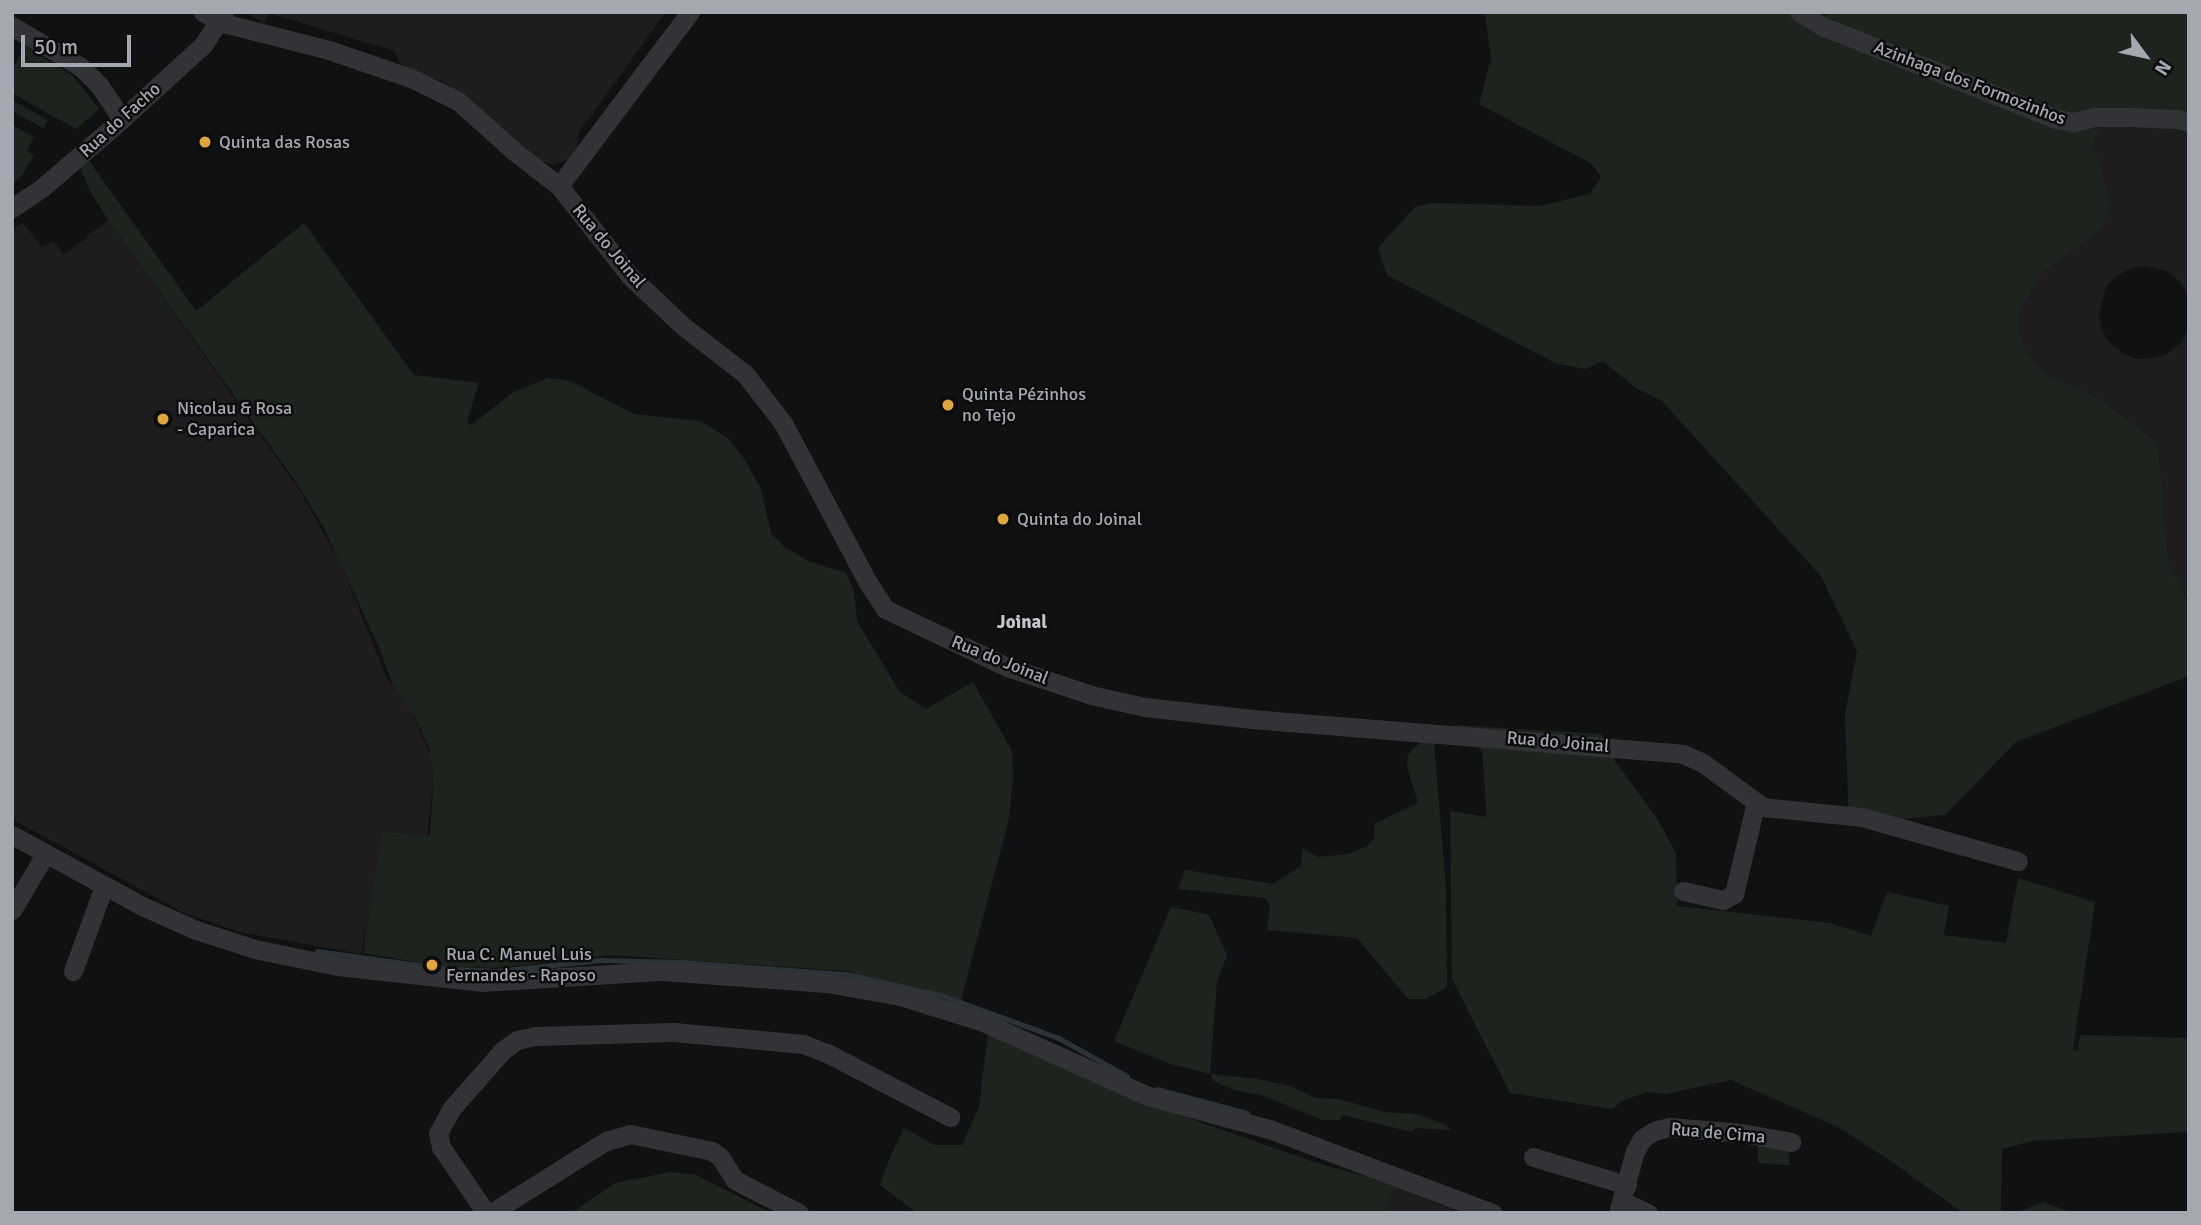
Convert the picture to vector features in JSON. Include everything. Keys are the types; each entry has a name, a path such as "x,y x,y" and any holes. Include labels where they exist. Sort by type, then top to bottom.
{"street":[{"path":"559,186 690,12"},
{"name":"Azinhaga dos Formozinhos","path":"1799,12 1822,26 2056,119 2074,122 2094,117 2177,118 2189,122"},
{"name":"Rua do Joinal","path":"216,15 411,78 458,101 515,152 559,186 630,276 683,326 745,374 783,423 867,581 886,609 1007,667 1091,695 1145,707 1252,719 1683,754 1703,763 1763,807 1862,817 2018,861"},
{"name":"Rua do Facho","path":"12,208 43,187 122,120 203,45 216,15"},
{"path":"12,26 80,67 99,85 122,120"},
{"path":"1683,891 1723,900 1734,894 1756,802"},
{"path":"12,835 104,886 196,930 255,950 337,966 481,982 663,971 827,983 900,996 981,1021 1148,1096 1269,1129 1493,1213"},
{"path":"12,910 46,853"},
{"path":"73,971 104,886"},
{"path":"799,1213 735,1180 712,1150 630,1134 606,1141 489,1213 441,1147 438,1133 452,1108 502,1051 517,1041 536,1036 674,1032 803,1044 827,1053 950,1116"},
{"name":"Rua de Cima","path":"1622,1200 1639,1144 1647,1134 1659,1128 1742,1133 1791,1142"},
{"path":"1534,1157 1647,1213"}],"shaded area":[{"path":"247,12 666,12 579,132 577,149 565,161 552,165 537,159 445,82 402,68 394,51 269,13 264,24"},
{"path":"1485,12 1799,12 1822,25 1827,12 2189,12 2189,130 2105,120 2091,149 2098,159 2110,202 2103,228 2041,274 2019,313 2020,335 2025,350 2044,373 2100,399 2158,443 2169,565 2189,602 2189,676 2016,742 1945,815 1849,824 1845,715 1857,651 1821,576 1661,400 1636,388 1603,361 1585,369 1555,363 1387,275 1378,248 1415,207 1431,203 1540,206 1590,194 1601,177 1592,164 1479,104 1491,59"},
{"path":"25,46 73,76 99,109 76,129 12,93 12,69"},
{"path":"12,100 48,120 43,128 12,111"},
{"path":"2105,120 2189,130 2189,297 2181,283 2169,272 2145,266 2130,269 2115,277 2105,289 2099,315 2102,331 2111,344 2122,353 2137,359 2154,358 2169,353 2181,342 2189,328 2189,602 2169,565 2158,443 2100,399 2044,373 2025,350 2020,335 2019,313 2041,274 2103,228 2098,159 2091,149"},
{"path":"12,125 34,137 27,151 34,155 21,177 12,184"},
{"path":"87,158 196,311 304,223 414,375 479,383 467,422 471,425 514,392 548,378 570,381 634,414 700,421 728,438 745,460 761,489 771,533 786,548 808,561 846,573 854,591 857,621 900,692 926,709 973,682 1012,751 1013,778 1009,819 956,1019 881,981 848,971 611,955 496,968 437,966 363,953 382,831 427,837 430,835 434,775 429,747 415,718 393,686 380,650 324,528 296,482 108,220 90,191 79,165"},
{"path":"108,220 300,491 340,562 387,679 410,710 433,759 434,775 427,838 387,832 361,954 239,932 184,913 12,819 12,230 23,223 42,247 54,241 64,255"},
{"path":"1454,725 1602,734 1610,754 1658,820 1676,853 1677,906 1830,923 1871,936 1887,892 1949,906 1944,935 2006,943 2018,878 2095,902 2073,1050 2078,1050 2080,1035 2189,1038 2189,1132 2032,1141 2002,1149 2001,1213 1963,1213 1838,1127 1731,1080 1665,1094 1647,1092 1621,1101 1613,1109 1510,1093 1452,979 1450,811 1487,817 1482,751"},
{"path":"1421,741 1434,742 1446,887 1447,987 1426,999 1408,999 1357,938 1267,930 1270,905 1265,898 1178,889 1185,870 1273,884 1301,866 1303,848 1318,857 1348,854 1367,846 1375,838 1374,824 1418,803 1407,766 1408,754"},
{"path":"1171,907 1209,915 1227,955 1217,982 1210,1074 1170,1064 1114,1041"},
{"path":"988,1032 1126,1096 1314,1162 1401,1186 1469,1213 1397,1188 1390,1196 1387,1213 917,1213 880,1185 889,1160 904,1128 935,1145 962,1145 979,1107"},
{"path":"1210,1074 1258,1079 1290,1086 1316,1098 1339,1099 1384,1112 1417,1114 1451,1130 1415,1128 1412,1132 1342,1115 1340,1120 1322,1120 1264,1096 1234,1090 1214,1081"},
{"path":"1758,1141 1788,1150 1790,1165 1758,1163"},
{"path":"670,1172 696,1175 771,1213 572,1213 615,1183"},
{"path":"1397,1188 1462,1213 1387,1213 1390,1196"},
{"path":"2043,1202 2074,1213 2015,1213"}],"waterway":[{"path":"317,951 427,966"},
{"path":"439,968 496,971 600,960 682,962 847,974 944,996 1059,1038 1127,1076"},
{"path":"1157,1089 1247,1113"}],"place":[{"name":"Quinta das Rosas","path":"205,142"},
{"name":"Quinta Pézinhos no Tejo","path":"948,405"},
{"name":"Nicolau & Rosa - Caparica","path":"163,419"},
{"name":"Quinta do Joinal","path":"1003,519"},
{"name":"Rua C. Manuel Luis Fernandes - Raposo","path":"432,965"}],"district":[{"name":"Joinal","path":"1022,623"}]}
